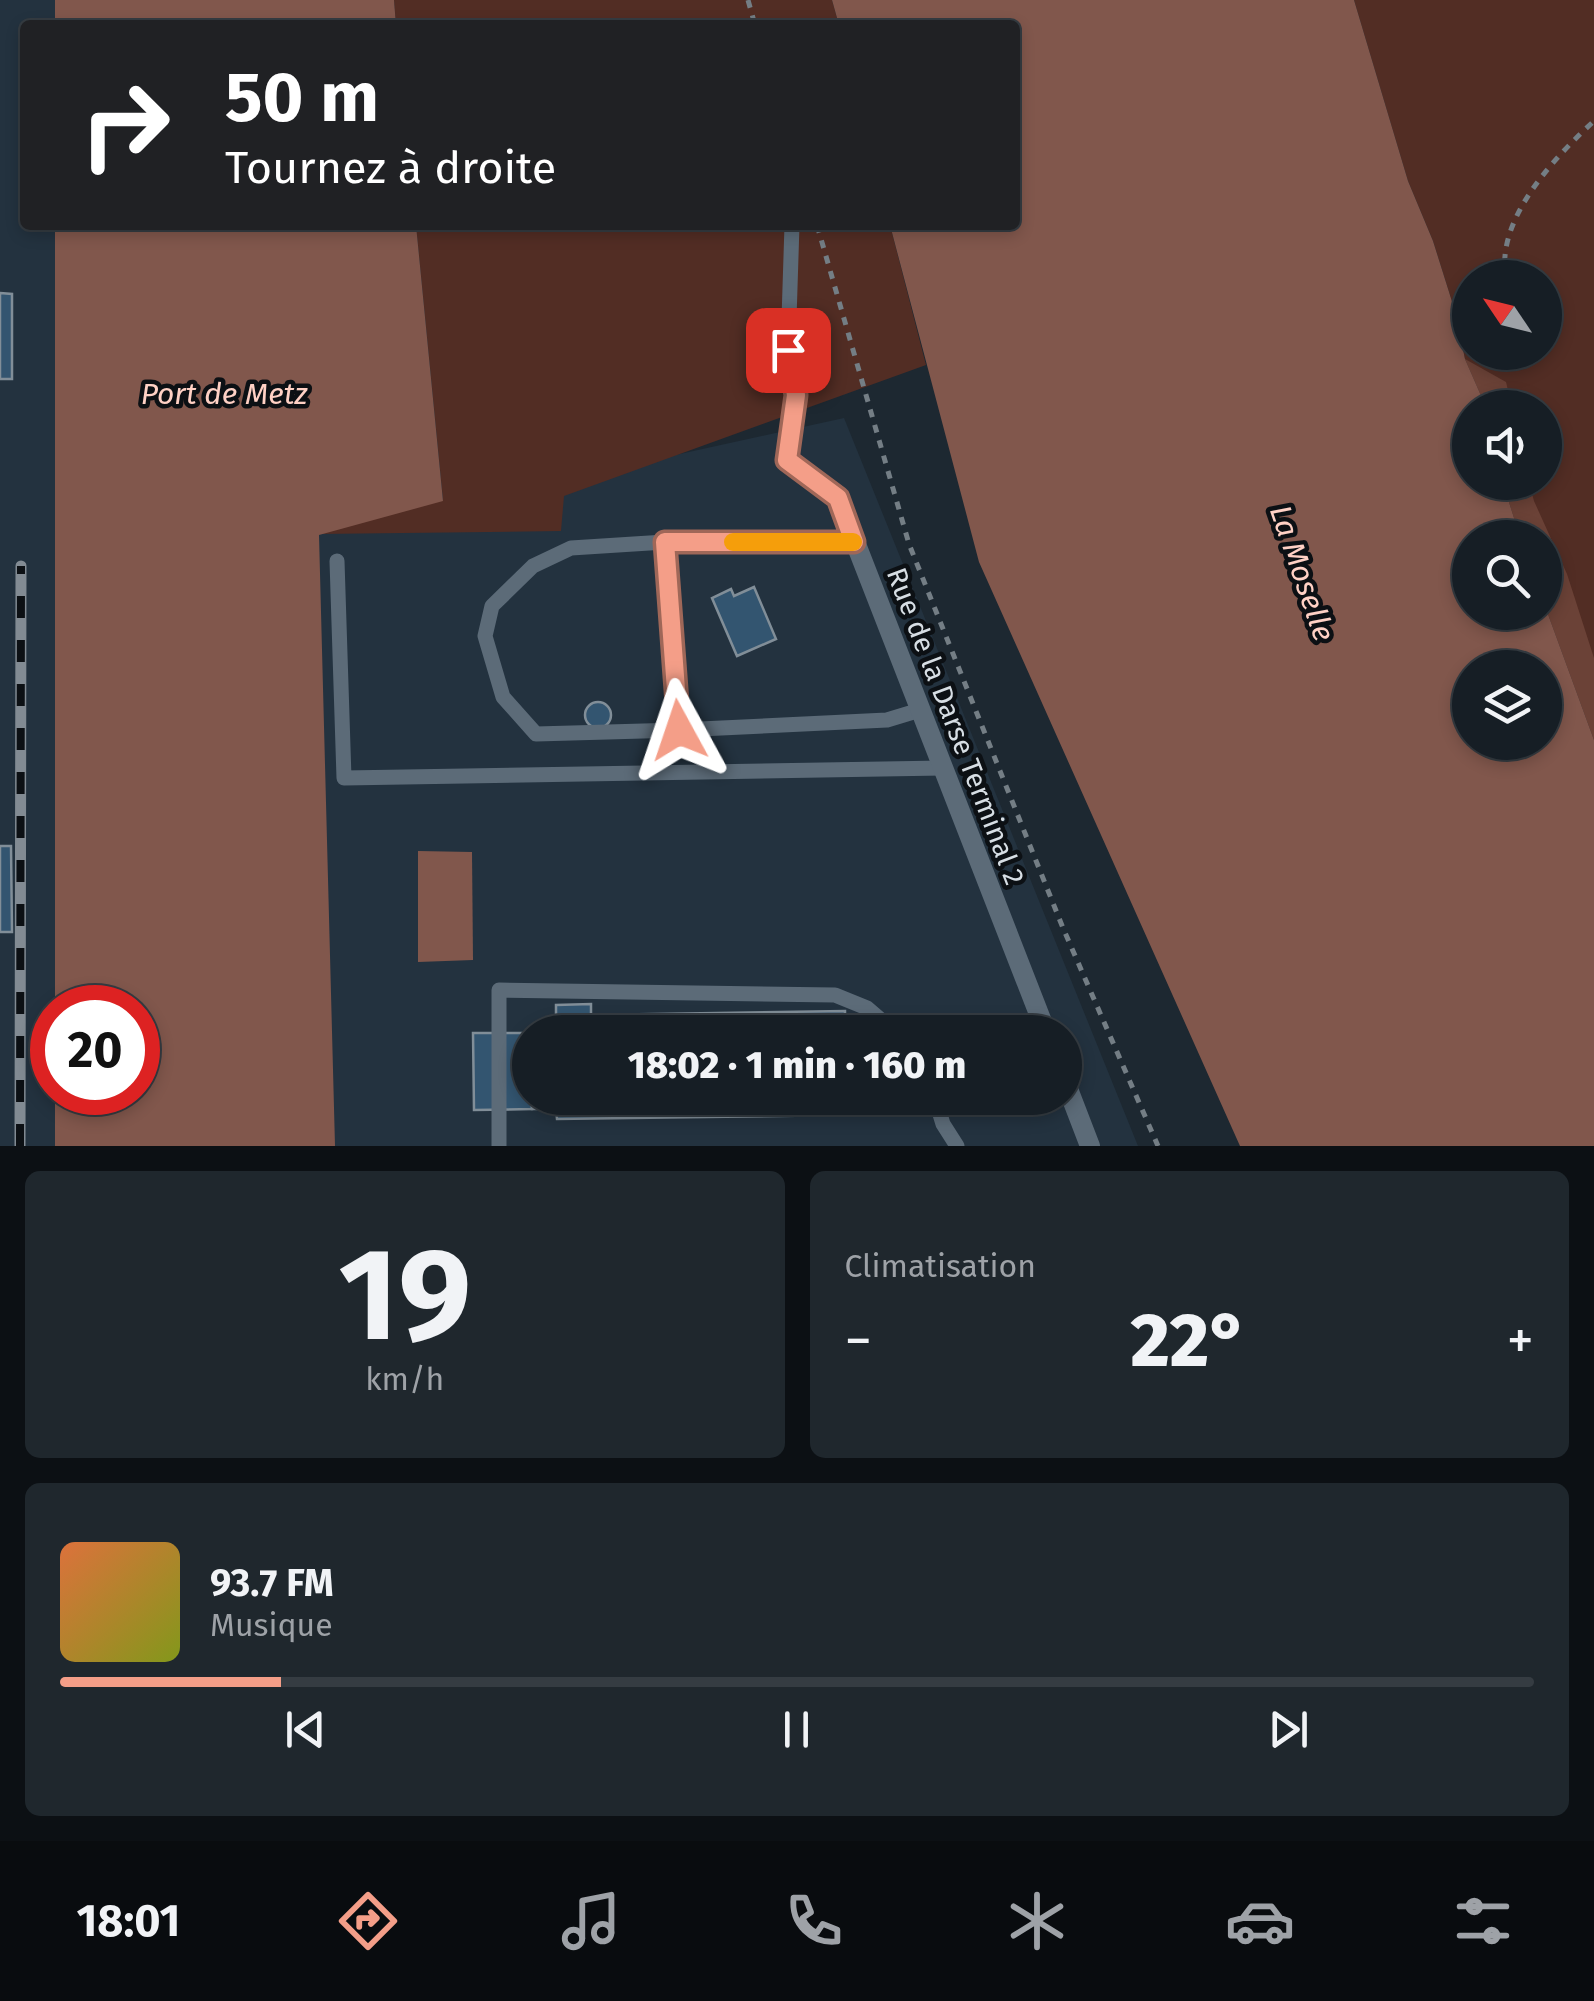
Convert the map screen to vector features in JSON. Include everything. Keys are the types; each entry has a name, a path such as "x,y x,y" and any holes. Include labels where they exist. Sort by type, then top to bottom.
{"street":[{"name":"Rue de la Darse Terminal 2","path":"787,460 838,498 1039,1015"},
{"path":"1078,1115 1090,1146"}],"lane":[{"path":"787,460 796,395 788,350 792,230"},
{"path":"665,542 679,730"},
{"path":"854,542 665,542 571,548 533,566 492,606 485,636 503,697 536,734 887,720 920,710"},
{"path":"338,561 344,778 943,768"},
{"path":"499,1146 500,990 835,995 875,1015"},
{"path":"941,1115 957,1146"}],"path":[{"path":"1505,260 1509,226 1562,150 1594,121"},
{"path":"818,230 909,544 1048,892 1158,1146"}],"shaded area":[{"path":"0,0 388,0 391,20 20,20 20,230 420,230 457,503 844,418 1138,1146 0,1146"},
{"path":"394,0 832,0 838,20 396,20"},
{"path":"1354,0 1594,0 1594,740 1554,630 1562,630 1562,520 1515,520 1508,500 1562,500 1562,390 1479,390 1470,370 1562,370 1562,260 1452,260 1452,301 1408,181"},
{"path":"416,230 891,230 926,365 564,496 561,531 319,534 443,500"},
{"path":"1470,370 1485,370 1506,382 1508,390 1479,390"},
{"path":"1508,500 1534,500 1543,520 1515,520"},
{"path":"1562,563 1594,658 1594,740 1562,650 1554,630 1562,630"}],"water":[{"path":"55,0 394,0 396,20 55,20"},
{"name":"La Moselle","path":"832,0 1354,0 1408,181 1452,301 1452,370 1470,370 1479,390 1452,390 1452,500 1508,500 1515,520 1452,520 1452,630 1554,630 1561,650 1452,650 1452,760 1562,760 1562,652 1594,740 1594,1146 1240,1146 979,562 891,230 1020,230 1020,20 838,20"},
{"name":"Port de Metz","path":"55,230 416,230 443,501 319,535 335,1146 55,1146 55,1115 160,1115 160,985 55,985"},
{"path":"418,851 472,852 473,960 418,962"}],"building":[{"path":"0,293 12,294 12,379 0,379"},
{"path":"754,587 776,639 737,656 712,598 731,589 734,596"},
{"path":"598,702 608,705 608,725 598,728 588,725 585,715 588,705"},
{"path":"0,846 11,846 12,932 0,932"},
{"path":"591,1004 591,1015 556,1015 556,1005"},
{"path":"845,1011 845,1015 591,1015"},
{"path":"473,1033 512,1033 512,1109 474,1110"},
{"path":"557,1115 846,1115 557,1119"}],"railway":[{"path":"20,1146 21,566"}],"slow traffic":[{"path":"733,542 853,542"}],"route":[{"path":"679,730 665,542 854,542 838,498 787,460 796,395 788,350"}]}
